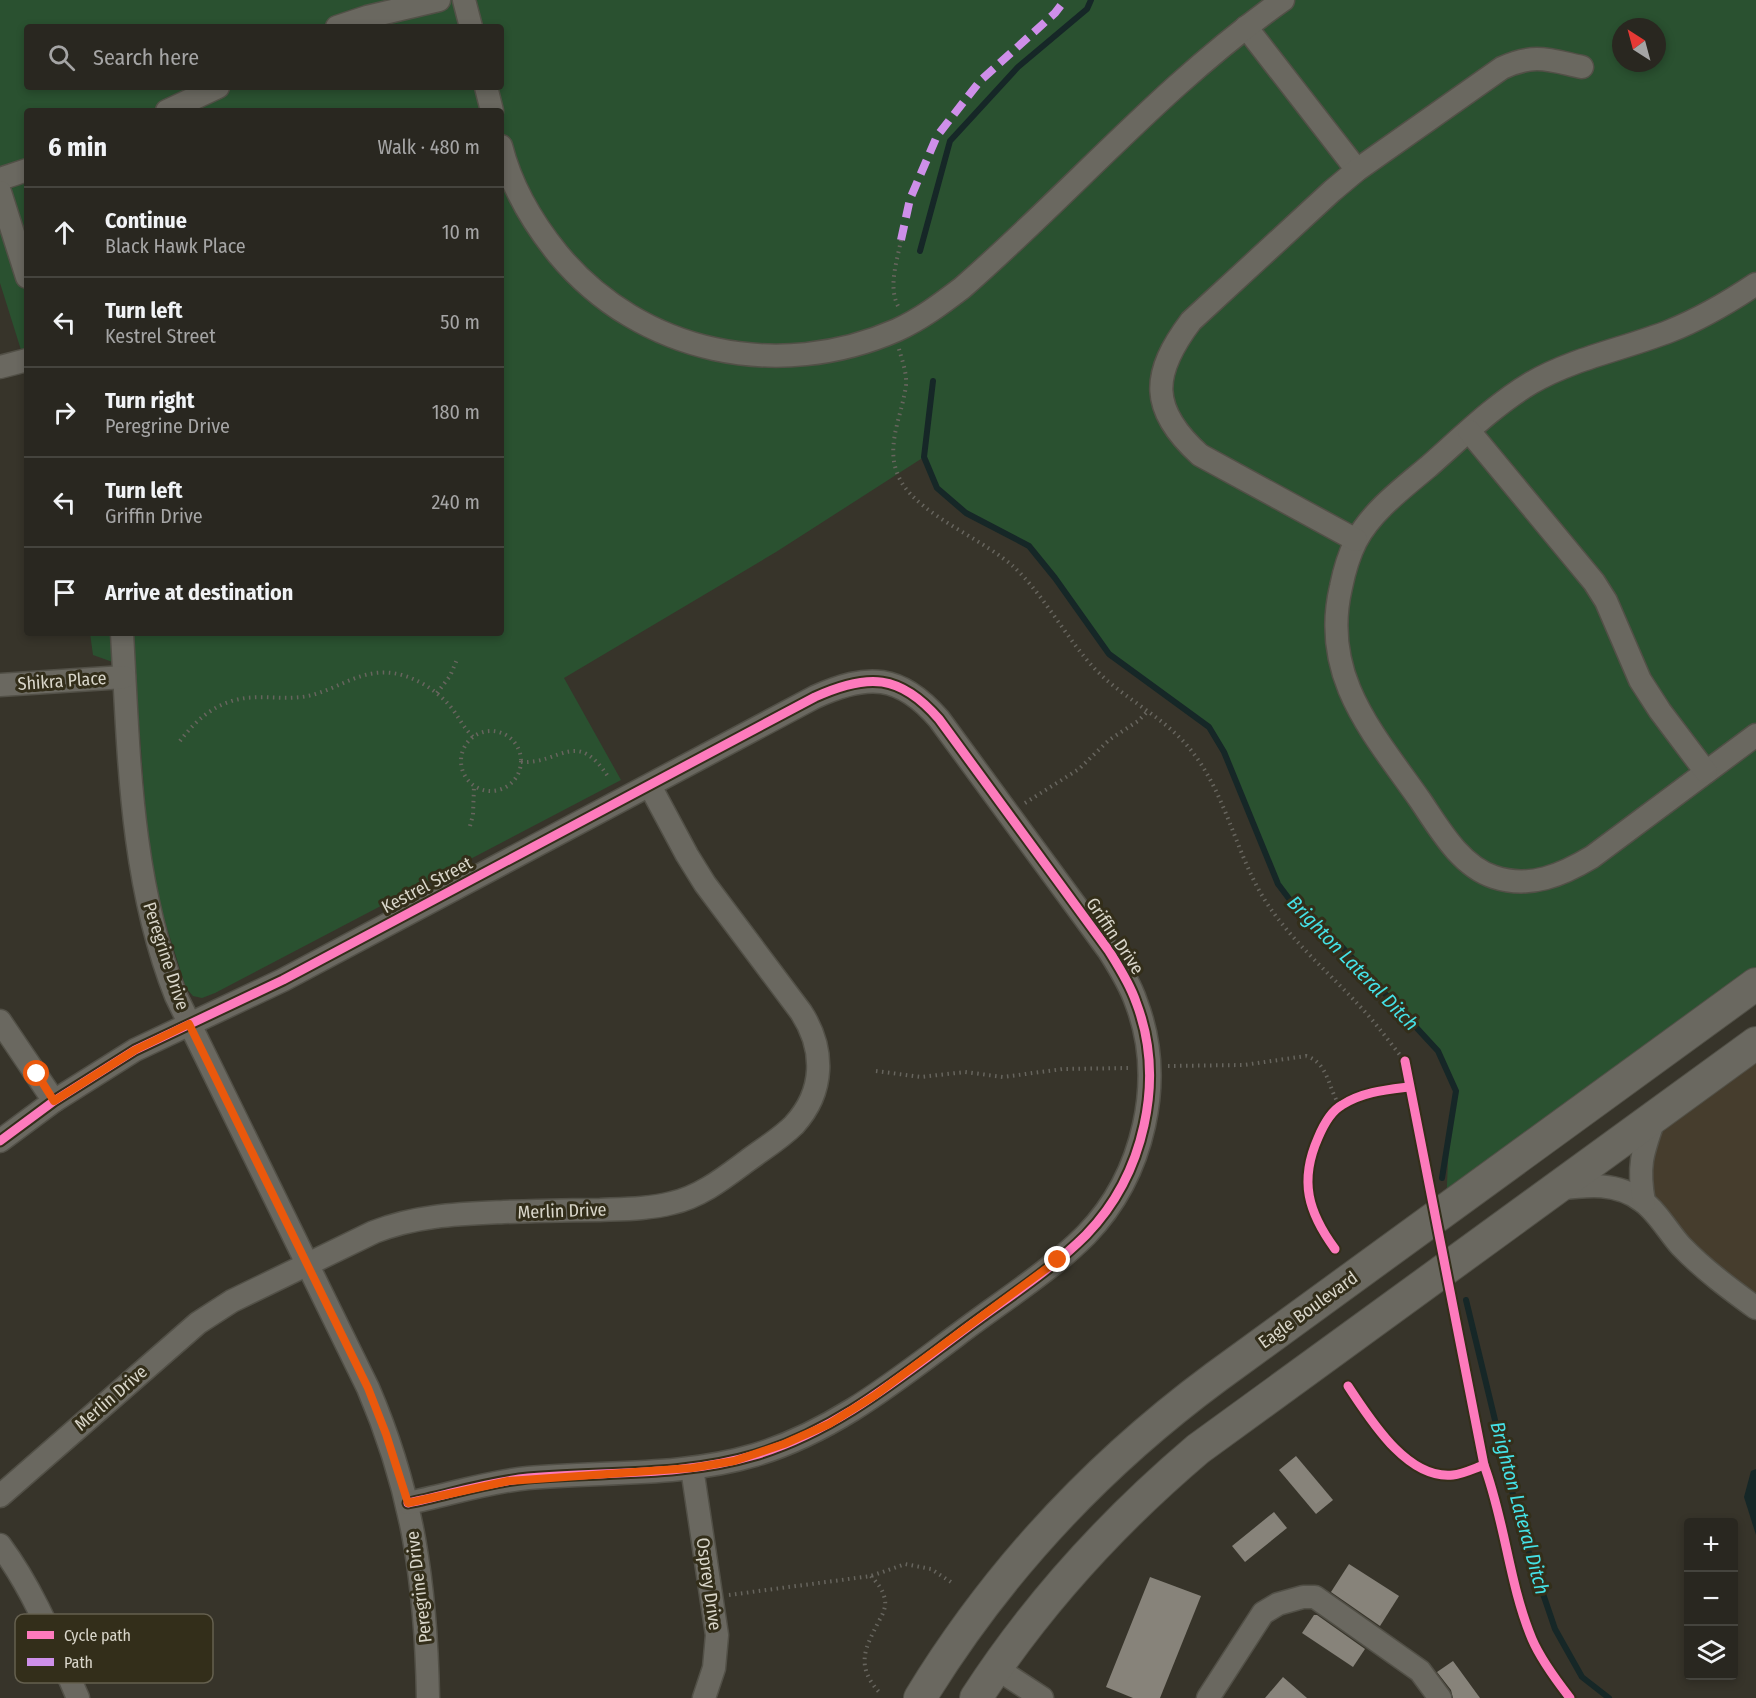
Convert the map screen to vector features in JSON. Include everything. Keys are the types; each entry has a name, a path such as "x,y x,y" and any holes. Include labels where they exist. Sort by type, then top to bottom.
{"street":[{"path":"346,24 439,0"},
{"path":"464,0 470,24"},
{"path":"504,155 511,176 533,222 582,280 620,310 664,333 688,342 743,355 798,355 848,347 876,339 919,318 941,304 985,268 1189,75 1246,27 1283,0"},
{"path":"1246,27 1357,170"},
{"path":"1356,540 1200,455 1184,441 1171,424 1163,407 1161,386 1167,362 1176,341 1191,321 1357,170 1502,68 1517,61 1537,57 1582,67"},
{"path":"173,108 212,90"},
{"path":"487,90 491,108"},
{"path":"0,179 24,171"},
{"path":"0,192 24,268"},
{"path":"1756,284 1704,315 1669,331 1562,368 1507,399 1392,498 1356,540 1337,604 1336,636 1353,702 1368,726 1450,843 1469,863 1493,877 1518,881 1545,880 1571,870 1592,857 1756,735"},
{"path":"0,367 24,361"},
{"path":"1469,431 1594,582 1610,609 1640,680 1660,711 1706,772"},
{"name":"Peregrine Drive","path":"122,636 134,819 141,874 162,958 189,1024 377,1410 408,1503 426,1623 428,1698"},
{"name":"Shikra Place","path":"0,685 124,677"},
{"name":"Kestrel Street","path":"0,1141 54,1101 135,1050 283,980 823,694 848,684 866,680 881,681"},
{"name":"Griffin Drive","path":"408,1503 508,1481 692,1468 758,1454 829,1424 874,1396 1058,1260 1088,1233 1115,1197 1135,1157 1144,1124 1149,1090 1148,1046 1137,1002 1120,968 939,719 920,699 908,691 895,684 881,681"},
{"name":"Merlin Drive","path":"0,1496 198,1323 232,1301 383,1228 412,1219 432,1216 639,1208 674,1203 722,1180 784,1134 810,1101 818,1075 819,1061 814,1035 801,1012 700,877 650,786"},
{"name":"Eagle Boulevard","path":"920,1698 968,1625 1021,1558 1090,1483 1148,1429 1756,984"},
{"path":"0,1021 54,1101"},
{"path":"975,1698 1016,1639 1068,1575 1123,1517 1180,1464 1226,1428 1756,1043"},
{"path":"1644,1202 1640,1178 1641,1157 1655,1117"},
{"path":"1554,1189 1588,1185 1603,1186 1624,1191 1644,1202 1681,1246 1709,1273 1756,1308"},
{"name":"Osprey Drive","path":"692,1468 717,1635 714,1668 704,1698"},
{"path":"0,1545 23,1579 41,1614"},
{"path":"1208,1698 1263,1612 1278,1604 1303,1597 1316,1598 1420,1671 1440,1698"},
{"path":"996,1668 1042,1698"},
{"path":"71,1683 78,1698"}],"path":[{"path":"899,309 894,298 893,279 901,240"},
{"path":"898,348 906,374 906,384 893,436 895,469 901,482 919,503 1015,568 1089,662 1113,686 1184,743 1208,775 1257,887 1282,925 1373,1021 1405,1061"},
{"path":"436,693 450,676 458,657"},
{"path":"180,741 203,716 230,701 260,696 302,697 371,673 400,674 426,686 454,711 473,737"},
{"path":"1022,806 1079,769 1109,740 1138,721 1147,712"},
{"path":"491,731 500,732 516,744 521,762 515,779 498,791 488,792 474,786 463,774 461,754 473,737 491,731"},
{"path":"521,762 540,760 567,750 575,750 591,757 609,778"},
{"path":"470,826 473,815 474,786"},
{"path":"1165,1066 1244,1065 1306,1056 1314,1059 1323,1068 1340,1106"},
{"path":"876,1071 921,1077 964,1072 1003,1077 1063,1069 1132,1068"},
{"path":"727,1595 871,1576 897,1565 914,1564 931,1569 951,1582"},
{"path":"871,1576 881,1588 885,1600 883,1613 866,1650 864,1667 869,1680 879,1692"}],"shaded area":[{"path":"1756,1043 1756,1308 1709,1273 1640,1178 1644,1146"},
{"path":"1756,1469 1756,1535 1744,1497 1751,1471"}],"green space":[{"path":"0,0 1756,0 1756,982 1446,1207 1450,1116 1456,1091 1438,1051 1342,947 1296,908 1278,884 1224,752 1209,727 1109,654 1055,578 1029,546 966,513 937,488 924,457 776,552 564,678 621,780 215,993 202,998 193,996 186,988 158,900 148,842 135,670 93,655 90,636 504,636 504,108 24,108 24,359 0,283"}],"building":[{"path":"1296,1456 1333,1500 1316,1514 1279,1470"},
{"path":"1274,1512 1287,1528 1245,1562 1232,1546"},
{"path":"1349,1564 1399,1596 1380,1626 1331,1592"},
{"path":"1150,1577 1201,1596 1160,1698 1133,1698 1106,1687"},
{"path":"1314,1615 1365,1649 1353,1667 1302,1633"},
{"path":"1453,1661 1480,1698 1453,1698 1451,1690 1437,1672"},
{"path":"1283,1677 1307,1698 1265,1698"}],"waterway":[{"name":"Brighton Lateral Ditch","path":"920,251 950,141 1018,67 1087,9 1091,0"},
{"name":"Brighton Lateral Ditch","path":"933,381 924,457 937,488 966,513 1029,546 1055,578 1109,654 1209,727 1224,752 1278,884 1296,908 1342,947 1438,1051 1456,1091 1442,1178"},
{"name":"Brighton Lateral Ditch","path":"1466,1300 1522,1532 1555,1629 1582,1677 1609,1698"}],"marked path":[{"path":"901,240 910,199 937,136 980,81 1055,13 1065,0"}],"cycle path":[{"path":"0,1141 54,1101 135,1050 283,980 815,697 851,684 882,682 911,693 925,704 939,719 1109,951 1136,1002 1145,1032 1149,1063 1149,1094 1144,1125 1135,1155 1106,1211 1086,1235 1056,1262 909,1371 836,1420 783,1445 755,1455 699,1467 528,1478 408,1503"},
{"path":"1405,1061 1484,1465 1524,1618 1532,1639 1549,1670 1570,1698"},
{"path":"1335,1249 1318,1222 1309,1196 1309,1168 1320,1133 1334,1111 1350,1101 1374,1092 1409,1087"},
{"path":"1348,1386 1367,1415 1392,1445 1420,1468 1436,1474 1453,1475 1484,1465"}],"route":[{"path":"37,1074 54,1101 135,1050 189,1024 368,1388 386,1434 408,1503 485,1484 530,1478 692,1468 734,1461 758,1454 829,1424 851,1411 1058,1260"}]}
